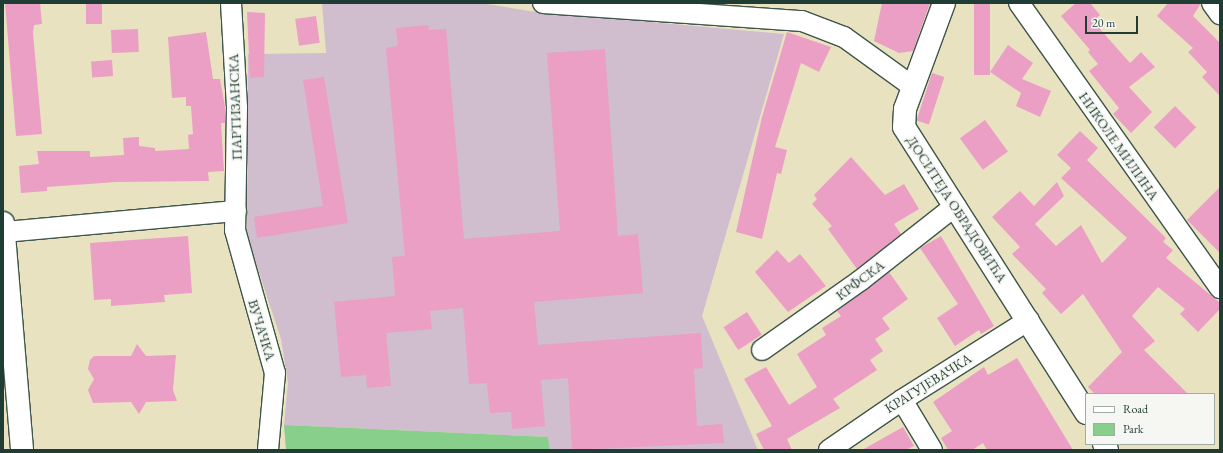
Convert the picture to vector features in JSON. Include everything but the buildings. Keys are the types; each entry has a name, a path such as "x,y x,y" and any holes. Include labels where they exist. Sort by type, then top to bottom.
{"street":[{"name":"ПАРТИЗАНСКА","path":"231,3 237,107 236,211"},
{"path":"543,3 802,21 844,37 912,86"},
{"name":"ДОСИТЕЈА ОБРАДОВИЋА","path":"944,3 912,86 905,108 904,127 1029,320 1085,411"},
{"name":"НИКОЛЕ МИЛИНА","path":"1019,3 1220,288"},
{"path":"1212,3 1220,14"},
{"name":"КРФСКА","path":"762,350 861,280 955,206"},
{"path":"22,450 3,228 236,211"},
{"name":"ВУЧАЧКА","path":"236,211 238,250 264,325 275,373 268,450"},
{"name":"КРАГУЈЕВАЧКА","path":"829,450 902,400 1029,320"},
{"path":"902,400 932,450"}],"shaded area":[{"path":"322,3 481,3 529,11 784,34 702,316 758,450 550,450 548,437 284,425 288,383 281,339 247,236 248,54 326,53"}],"green space":[{"path":"284,425 548,437 550,450 286,450"}]}
